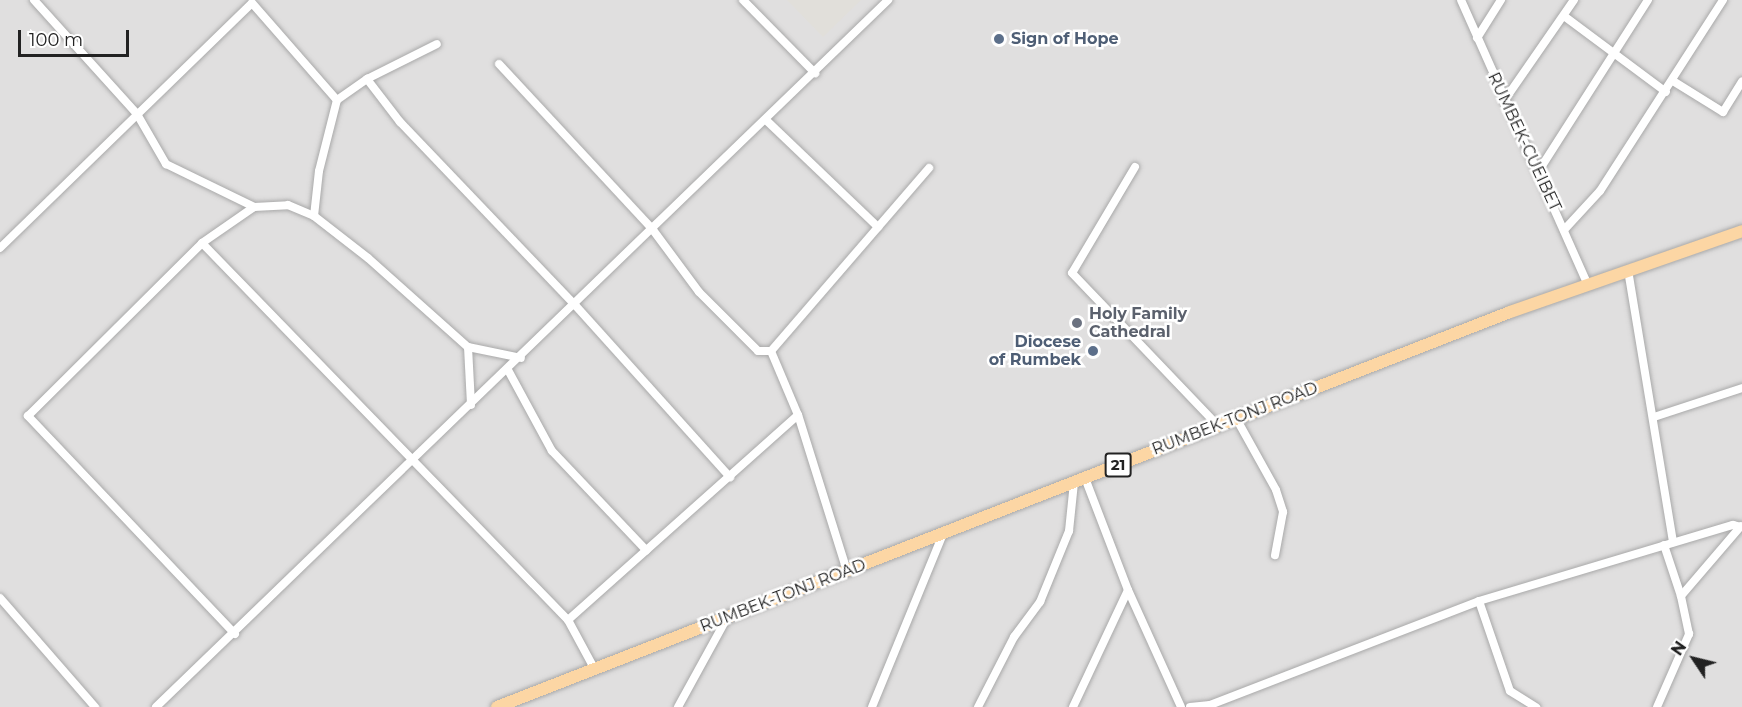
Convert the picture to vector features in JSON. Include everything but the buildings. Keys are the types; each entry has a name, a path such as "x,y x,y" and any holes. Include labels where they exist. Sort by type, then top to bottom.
{"main road":[{"name":"RUMBEK-TONJ ROAD","path":"496,707 1587,283 1742,231"}],"street":[{"path":"34,0 137,114 166,164 254,207 288,205 314,216 368,258 468,347 521,358"},
{"path":"743,0 815,73"},
{"path":"156,707 521,358 888,0"},
{"name":"RUMBEK-CUEIBET","path":"1461,0 1587,283"},
{"path":"1477,38 1501,0"},
{"path":"1504,101 1575,0"},
{"path":"1538,172 1648,0"},
{"path":"1564,230 1600,191 1666,92 1723,0"},
{"path":"0,248 252,3 337,100"},
{"path":"1564,16 1666,92"},
{"path":"314,216 319,171 337,100 367,79 437,44"},
{"path":"499,64 653,230 699,292 758,351 771,351 929,168"},
{"path":"367,79 407,130 575,305 730,477"},
{"path":"1672,81 1723,112 1742,82"},
{"path":"766,120 878,227"},
{"path":"1135,167 1072,273 1218,426"},
{"path":"235,633 27,416 202,243 254,207"},
{"path":"202,243 412,463 568,620 594,668"},
{"path":"1628,270 1673,542"},
{"path":"468,347 471,405"},
{"path":"771,351 798,415 847,571"},
{"path":"508,370 552,451 646,550"},
{"path":"1654,417 1742,388"},
{"path":"568,620 798,415"},
{"path":"1236,418 1276,490 1283,512 1275,555"},
{"path":"1079,481 1181,707"},
{"path":"978,707 1014,638 1040,602 1069,531 1079,481"},
{"path":"1190,707 1211,706 1479,601 1733,525 1741,527 1681,596"},
{"path":"872,707 943,534"},
{"path":"1657,707 1689,634 1681,596 1664,545"},
{"path":"1073,707 1128,590"},
{"path":"0,598 95,707"},
{"path":"1479,601 1510,691 1536,707"},
{"path":"678,707 727,618"}],"shaded area":[{"path":"0,0 1742,0 1742,707 0,707"},
{"path":"787,0 861,0 823,37"}],"place":[{"name":"Sign of Hope","path":"999,39"},
{"name":"Holy Family Cathedral","path":"1077,323"},
{"name":"Diocese of Rumbek","path":"1093,351"}]}
